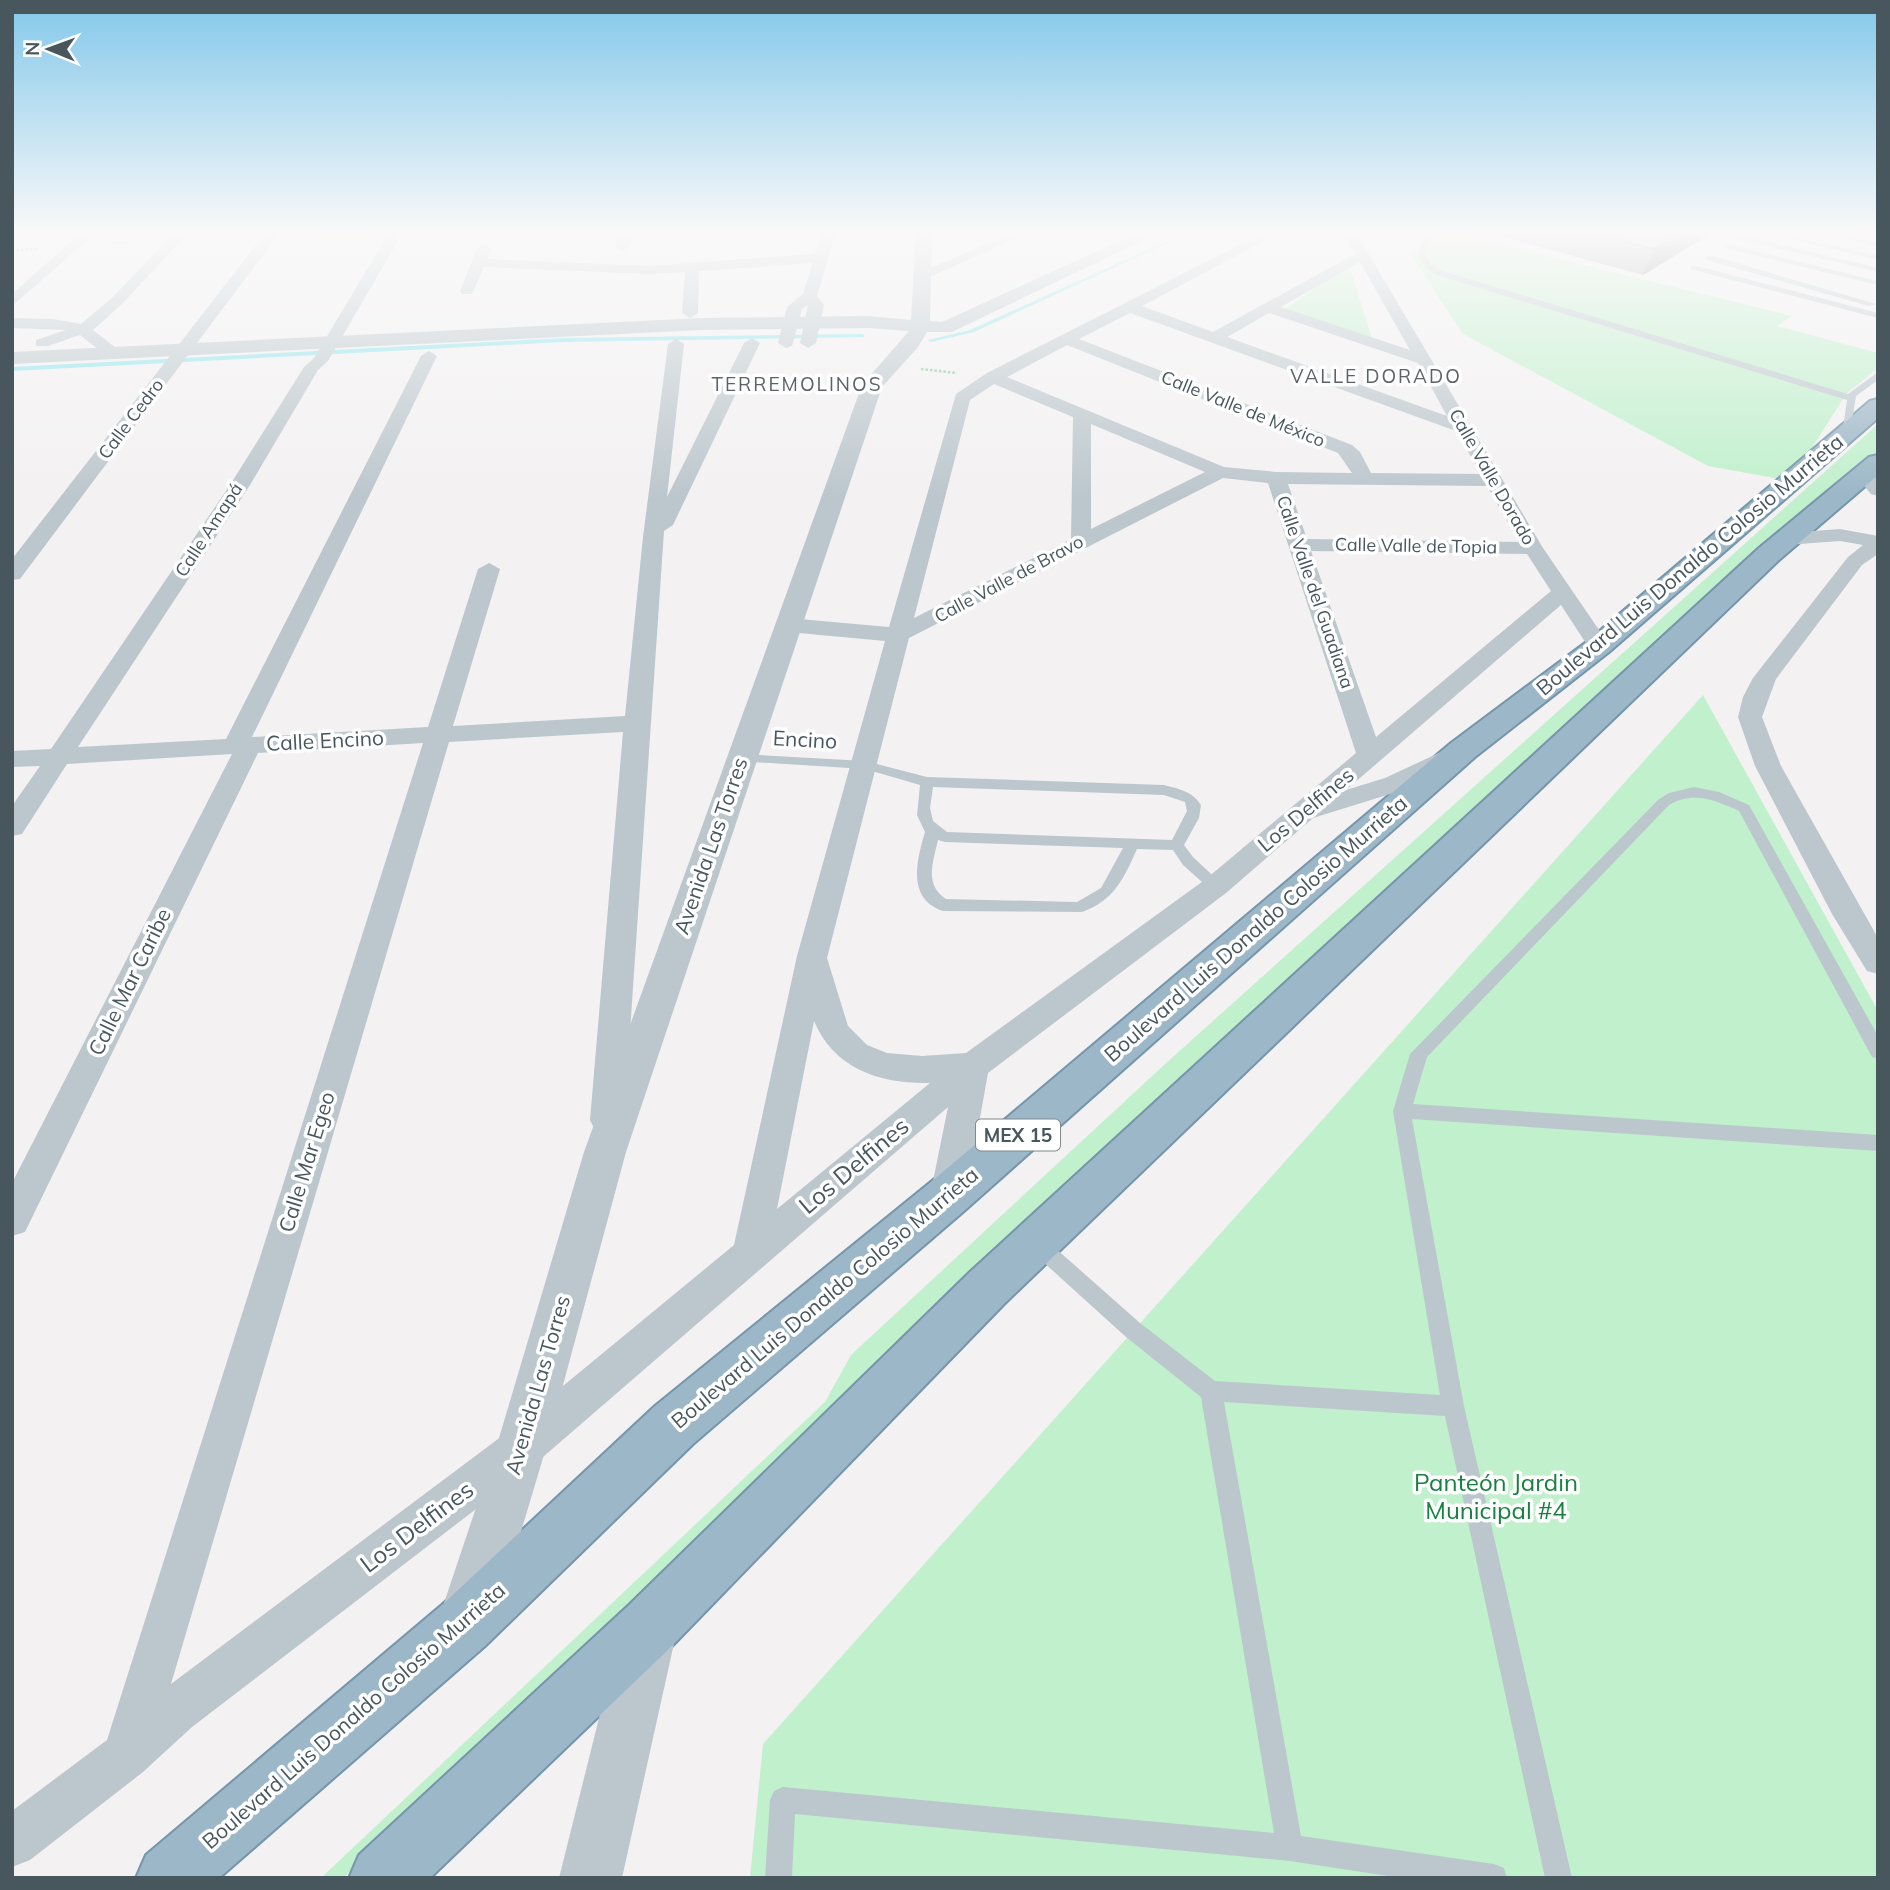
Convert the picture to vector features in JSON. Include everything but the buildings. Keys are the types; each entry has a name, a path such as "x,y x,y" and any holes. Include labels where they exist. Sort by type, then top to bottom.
{"highway":[{"name":"Boulevard Luis Donaldo Colosio Murrieta","path":"382,1878 650,1626 1036,1243 1786,539 1866,444"},
{"name":"Boulevard Luis Donaldo Colosio Murrieta","path":"169,1878 464,1625 674,1425 948,1196 1463,750 1866,444"}],"street":[{"path":"12,357 42,343 84,329 96,319"},
{"name":"Calle Cedro","path":"12,574 206,319"},
{"name":"Calle Amapá","path":"12,827 240,485 344,319"},
{"path":"789,333 792,319"},
{"path":"810,333 813,319"},
{"path":"898,345 906,319"},
{"path":"898,345 967,319"},
{"path":"750,1254 812,956 865,765 958,407 970,391 993,377 1110,319"},
{"path":"1163,319 1462,427"},
{"path":"1214,338 1251,319"},
{"path":"1302,319 1424,360"},
{"name":"Calle Valle Dorado","path":"1400,319 1533,548 1600,646"},
{"path":"12,377 176,359 810,333 869,322 898,345"},
{"path":"17,324 71,325 84,329 110,351"},
{"path":"17,324 41,332 45,338 42,343"},
{"path":"325,351 429,356 752,343 789,333"},
{"path":"810,333 834,343"},
{"name":"Calle Valle de México","path":"1068,340 1345,449 1353,456 1364,478"},
{"path":"653,544 752,343"},
{"path":"605,1152 637,723 653,544 676,344"},
{"name":"Avenida Las Torres","path":"464,1625 522,1448 605,1152 872,385 898,345"},
{"path":"12,357 110,351 176,359"},
{"name":"Calle Mar Caribe","path":"12,1220 429,356"},
{"name":"Calle Valle del Guadiana","path":"993,377 1220,472 1276,478 1370,755"},
{"path":"1081,541 1082,414"},
{"name":"Calle Valle de Bravo","path":"788,625 897,635 951,611 1081,541 1220,472"},
{"path":"1276,478 1493,480"},
{"path":"1786,539 1840,535 1878,543"},
{"path":"1878,543 1855,562 1765,678 1755,697 1751,717 1768,766 1847,914 1878,963"},
{"name":"Calle Valle de Topia","path":"1300,545 1533,548"},
{"name":"Calle Mar Egeo","path":"126,1755 489,569"},
{"name":"Los Delfines","path":"12,1842 126,1755 175,1710 522,1448 973,1066 1216,886 1562,593"},
{"name":"Calle Encino","path":"12,759 637,723"},
{"path":"1303,813 1394,784 1463,750"},
{"path":"812,956 829,1016 843,1042 866,1059 898,1068 928,1071 973,1066 948,1196"},
{"path":"590,1878 650,1626"}],"lane":[{"path":"1555,319 1866,444 1878,375"},
{"name":"Encino","path":"742,758 865,765 927,782 1164,790 1184,794 1192,799 1192,822 1177,845"},
{"path":"927,782 923,819 932,833 944,837 1177,845 1188,861 1216,886"},
{"path":"1559,1878 1453,1406 1402,1111 1419,1054 1664,802 1677,793 1717,795 1744,808 1878,1052"},
{"path":"932,833 922,884 930,899 943,905 1076,908 1095,904 1108,893 1132,844"},
{"path":"1402,1111 1878,1143"},
{"path":"1036,1243 1133,1330 1210,1391 1453,1406"},
{"path":"1210,1391 1290,1849"},
{"path":"778,1878 783,1800 1290,1849 1494,1878"}],"path":[{"path":"898,345 993,377"}],"green space":[{"path":"1301,319 1366,319 1372,339"},
{"path":"1453,319 1787,319 1777,326 1878,353 1878,368 1846,394 1791,481 1708,466 1463,334"},
{"path":"1878,424 1878,451 1480,810 343,1878 321,1878 825,1402 851,1355 1164,1065"},
{"name":"Panteón Jardin Municipal #4","path":"1703,695 1878,1011 1878,1878 750,1878 763,1744"}],"waterway":[{"path":"931,340 972,331 998,319"},
{"path":"12,369 564,340 862,336"}],"district":[{"name":"VALLE DORADO","path":"1376,376"},
{"name":"TERREMOLINOS","path":"797,384"}]}
